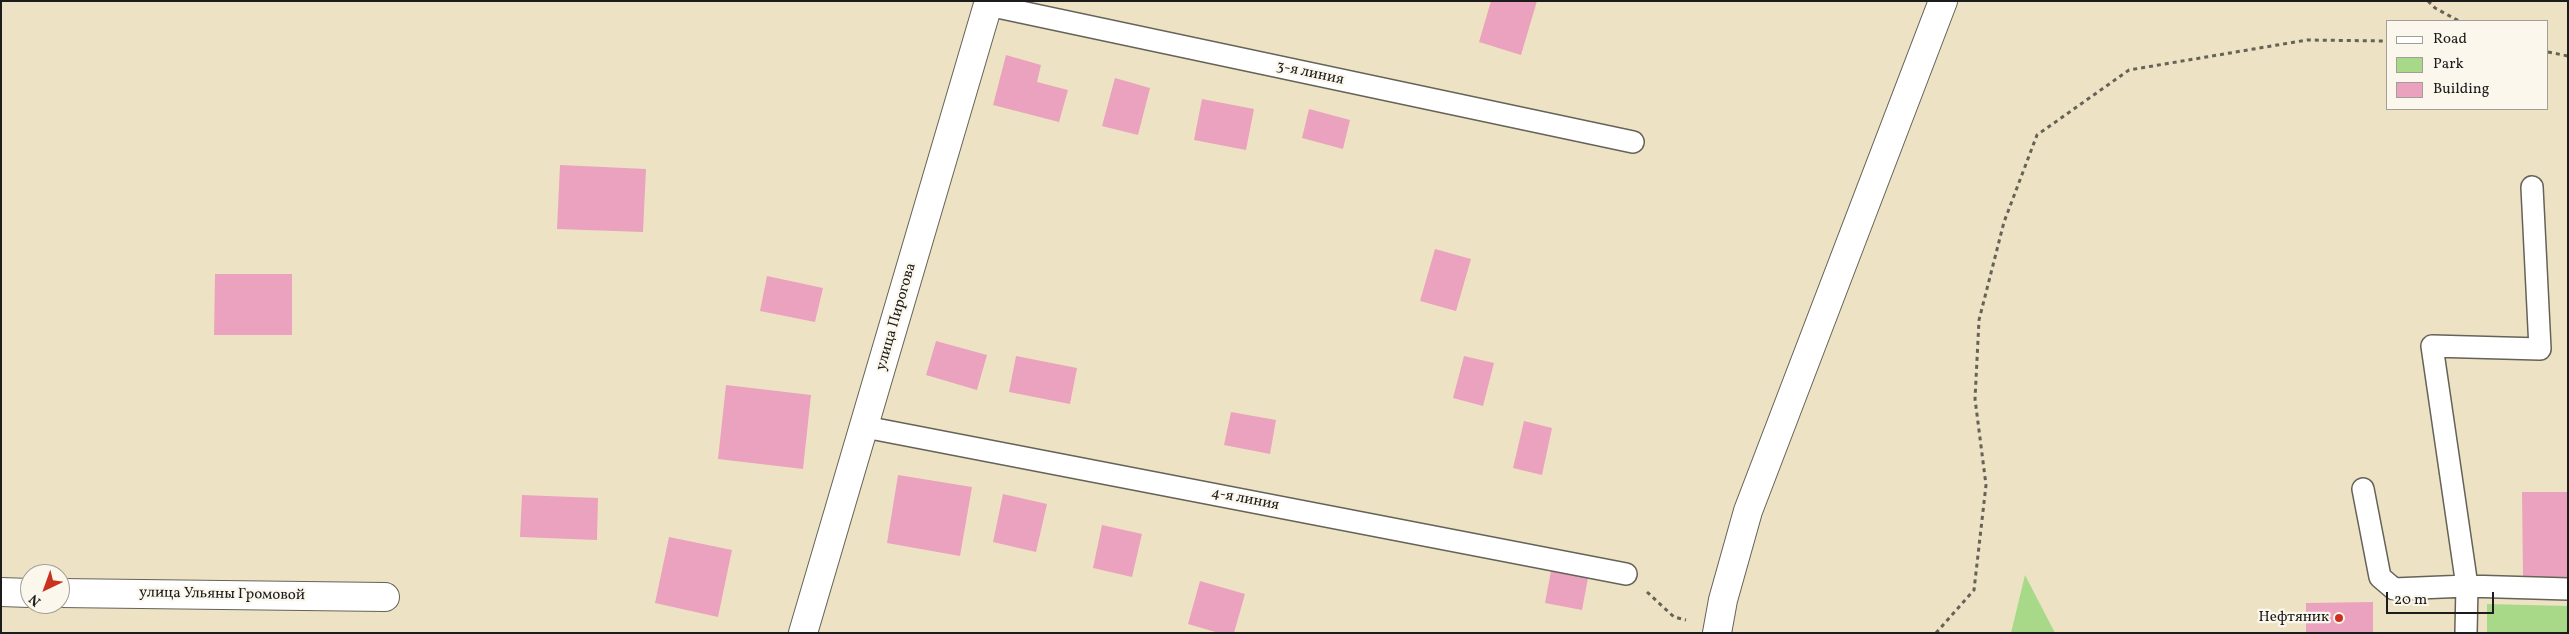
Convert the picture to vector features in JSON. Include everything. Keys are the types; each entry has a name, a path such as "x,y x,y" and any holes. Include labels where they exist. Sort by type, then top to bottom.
{"street":[{"path":"1717,630 1722,600 1748,510 1943,1"},
{"name":"улица Пирогова","path":"803,633 988,3"},
{"path":"1,592 20,593"},
{"name":"улица Ульяны Громовой","path":"70,593 385,597"}],"lane":[{"name":"3-я линия","path":"988,3 1632,142"},
{"path":"2466,633 2467,586 2432,346 2540,349 2532,187"},
{"name":"4-я линия","path":"865,427 1626,574"},
{"path":"2363,490 2380,577 2394,589 2467,586 2568,589"}],"path":[{"path":"2428,1 2435,8 2457,20"},
{"path":"1936,633 1974,590 1986,485 1975,399 1979,320 2004,222 2037,135 2130,70 2308,40 2386,41"},
{"path":"2549,52 2568,56"},
{"path":"1626,574 1674,617 1717,630"}],"green space":[{"path":"2025,575 2055,633 2011,633"},
{"path":"2487,604 2568,606 2568,633 2487,633"}],"building":[{"path":"1491,1 1537,1 1521,55 1479,42"},
{"path":"1006,55 1041,65 1037,82 1068,90 1059,122 993,105"},
{"path":"1115,78 1150,88 1138,135 1102,126"},
{"path":"1202,99 1254,109 1246,150 1194,140"},
{"path":"1309,109 1350,120 1343,149 1302,138"},
{"path":"560,165 646,169 643,232 557,229"},
{"path":"1435,249 1471,259 1456,311 1420,301"},
{"path":"215,274 292,274 292,335 214,335"},
{"path":"767,276 823,288 815,322 760,311"},
{"path":"936,341 987,355 977,390 926,375"},
{"path":"1016,356 1077,368 1070,404 1009,392"},
{"path":"1464,356 1494,363 1483,406 1453,398"},
{"path":"726,385 811,395 803,469 718,459"},
{"path":"1231,412 1276,420 1270,454 1224,445"},
{"path":"1524,421 1552,428 1542,475 1513,468"},
{"path":"898,475 972,487 960,556 887,543"},
{"path":"2522,492 2568,492 2568,577 2523,577"},
{"path":"1003,494 1047,504 1036,552 993,542"},
{"path":"522,495 598,498 597,540 520,537"},
{"path":"1102,525 1142,534 1132,577 1093,568"},
{"path":"669,537 732,550 718,617 655,603"},
{"path":"1551,571 1588,578 1582,610 1545,603"},
{"path":"1200,581 1245,594 1234,633 1219,633 1188,624"},
{"name":"Нефтяник","path":"2373,602 2373,633 2306,633 2306,603"}],"place":[{"name":"Нефтяник","path":"2339,618"}]}
